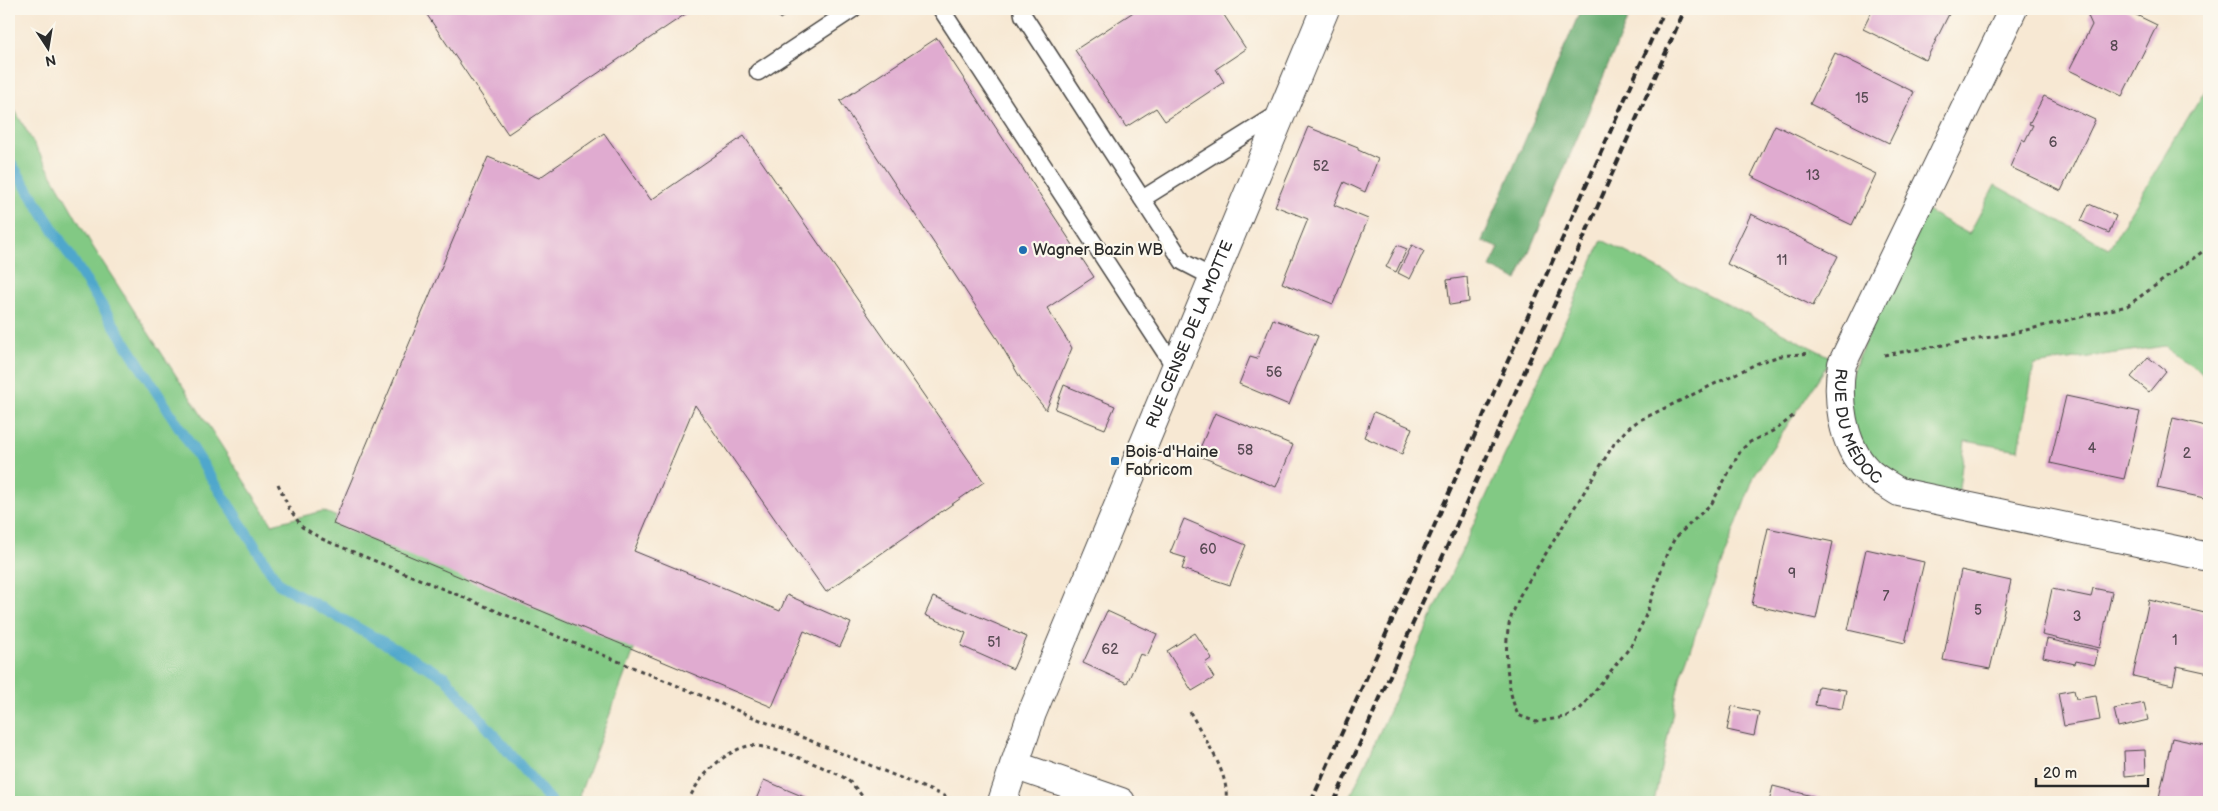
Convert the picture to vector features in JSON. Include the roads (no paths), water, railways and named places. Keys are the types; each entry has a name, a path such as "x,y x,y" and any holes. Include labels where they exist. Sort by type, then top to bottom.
{"street":[{"name":"RUE CENSE DE LA MOTTE","path":"1002,802 1032,713 1325,9"},
{"name":"RUE DU MÉDOC","path":"2013,9 1842,364 1838,385 1840,405 1851,446 1867,471 1899,492 2209,557"},
{"path":"1014,765 1121,802"}],"lane":[{"path":"758,72 853,9"},
{"path":"941,9 1176,369"},
{"path":"1022,9 1023,15 1183,262 1214,278"},
{"path":"1142,199 1283,111"}],"waterway":[{"path":"9,160 279,584 445,677 551,802"}],"railway":[{"path":"1311,802 1665,9"},
{"path":"1334,802 1685,9"}],"place":[{"name":"Wagner Bazin WB","path":"1023,250"},
{"name":"Bois-d'Haine Fabricom","path":"1115,461"}]}
